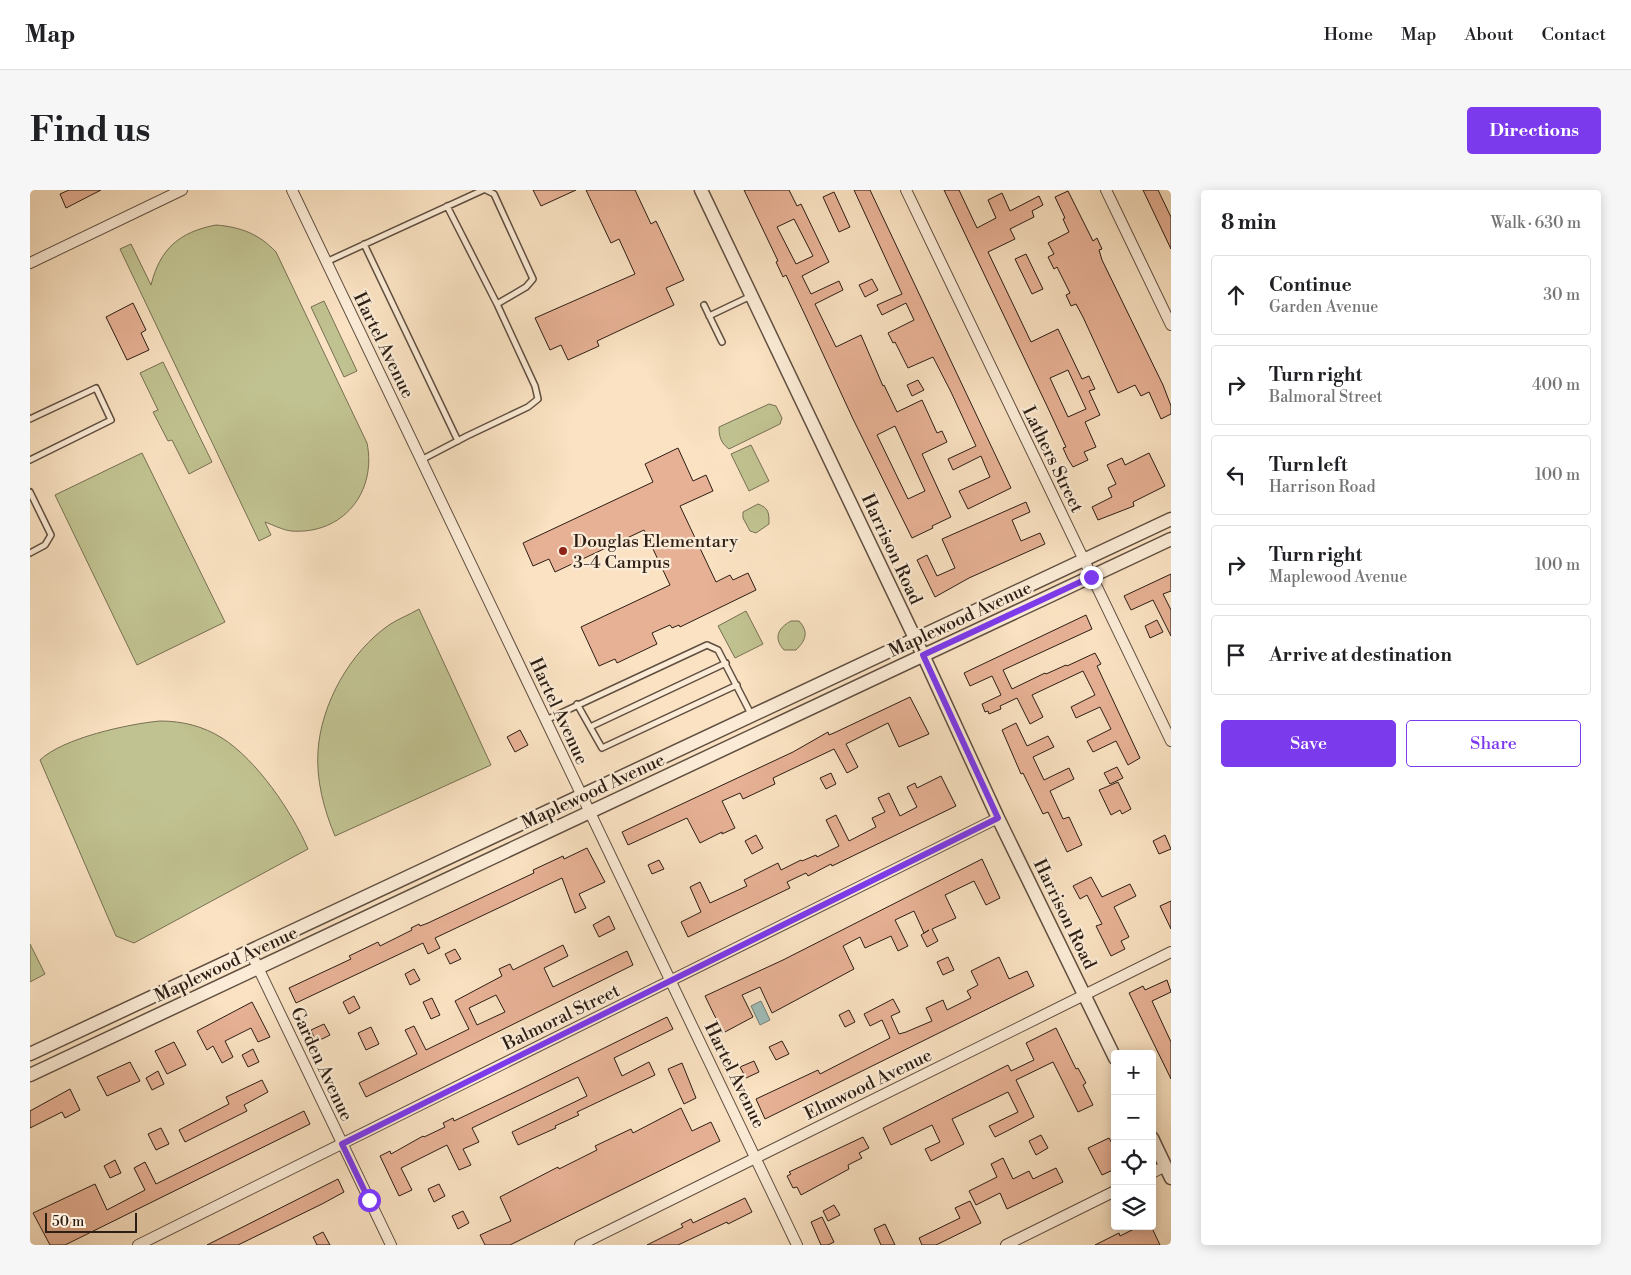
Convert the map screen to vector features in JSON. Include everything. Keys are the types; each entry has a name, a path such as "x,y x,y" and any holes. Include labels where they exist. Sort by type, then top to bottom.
{"street":[{"path":"30,263 182,190"},
{"name":"Hartel Avenue","path":"292,190 797,1245"},
{"name":"Harrison Road","path":"702,190 916,640 998,818 1111,1050"},
{"name":"Lathers Street","path":"906,190 1171,741"},
{"path":"1106,190 1171,325"},
{"name":"Maplewood Avenue","path":"30,1054 1171,519"},
{"name":"Maplewood Avenue","path":"30,1075 1171,539"},
{"name":"Balmoral Street","path":"138,1245 998,818"},
{"path":"475,845 482,862"},
{"path":"370,893 379,912"},
{"name":"Garden Avenue","path":"250,951 391,1245"},
{"name":"Elmwood Avenue","path":"580,1245 1171,952"},
{"path":"174,986 182,1004"},
{"path":"1153,1140 1168,1172"},
{"path":"1006,1245 1111,1193"}],"lane":[{"path":"326,262 485,190 494,194 533,279 526,287 497,304"},
{"path":"421,460 528,407 538,399 535,386 497,304 447,206"},
{"path":"364,244 458,441"},
{"path":"709,316 752,296"},
{"path":"704,305 722,342"},
{"path":"30,419 96,388 111,420 30,460"},
{"path":"30,492 51,535 45,545 30,553"},
{"path":"546,720 707,645 718,650 752,717"},
{"path":"590,727 726,663"},
{"path":"577,704 602,748 737,685"}],"green space":[{"path":"216,225 234,228 256,236 276,252 367,443 369,461 367,478 361,493 352,507 341,518 326,526 310,530 291,531 265,522 271,535 259,541 120,249 131,244 151,285 160,261 173,244 192,232"},
{"path":"324,301 357,371 344,377 311,307"},
{"path":"163,362 212,462 189,474 172,440 168,441 153,412 158,410 140,373"},
{"path":"769,404 776,406 782,418 780,424 729,449 722,442 719,427"},
{"path":"751,445 769,481 749,491 731,454"},
{"path":"142,453 225,622 137,665 55,495"},
{"path":"758,504 768,511 769,524 756,533 750,531 743,518 743,512"},
{"path":"419,609 491,765 335,836 324,805 318,773 320,733 325,715 340,680 362,649 389,625"},
{"path":"746,611 763,644 735,658 718,626"},
{"path":"791,621 799,621 804,629 805,636 796,650 784,650 779,641 778,634"},
{"path":"160,721 184,723 200,727 222,738 248,759 283,803 308,849 134,943 116,936 40,760 64,745 97,733"},
{"path":"30,944 45,974 30,982"}],"water":[{"path":"761,1001 770,1020 760,1025 751,1006"}],"building":[{"path":"69,190 101,190 66,208 60,194"},
{"path":"533,190 576,190 541,206"},
{"path":"586,190 635,190 651,224 656,221 684,280 666,288 674,305 597,341 599,346 568,360 561,345 550,350 535,318 635,274 619,239 611,243"},
{"path":"744,190 789,190 797,206 801,204 829,262 802,276 811,294 839,281 843,290 815,304 836,347 861,335 883,386 897,412 922,400 937,433 942,431 947,442 922,454 951,517 912,538 853,419 786,275 783,277 776,262 778,261","holes":["794,219 813,256 796,264 777,227","895,426 925,491 908,499 877,435"]},
{"path":"854,190 870,190 1011,488 968,509 959,491 990,477 981,456 953,470 948,459 976,446 951,392 933,357 908,368 895,342 893,343 888,333 914,320 906,303 882,315 877,305 902,294"},
{"path":"944,190 959,190 977,228 996,218 988,200 1002,193 1010,211 1039,196 1043,205 1032,211 1034,217 1010,229 1015,239 988,252 1031,342 1058,329 1082,379 1089,376 1095,389 1089,391 1100,415 1085,422 1096,447 1084,452 1088,460 1073,467 1063,448 1066,447","holes":["1068,370 1086,409 1068,417 1050,378"]},
{"path":"1143,190 1158,190 1171,217 1171,249"},
{"path":"1068,191 1093,241 1097,238 1102,249 1099,250 1102,260 1163,385 1171,406 1171,414 1161,419 1149,392 1141,396 1135,385 1118,393 1083,317 1076,304 1071,306 1066,295 1070,293 1057,267 1054,269 1048,257 1054,254 1048,243 1069,232 1055,197"},
{"path":"834,192 850,227 839,232 823,197"},
{"path":"1026,254 1043,289 1032,294 1015,259"},
{"path":"872,279 878,290 865,297 859,285"},
{"path":"133,303 146,330 141,333 149,350 127,360 106,317"},
{"path":"918,380 924,390 912,396 907,385"},
{"name":"Douglas Elementary 3-4 Campus","path":"678,448 693,481 706,475 713,491 680,506 716,582 730,575 733,580 748,573 756,590 680,627 679,625 672,628 670,625 652,633 657,644 617,663 615,659 599,666 581,627 670,585 644,530 555,572 549,559 533,566 523,543 653,482 645,464"},
{"path":"1149,453 1165,486 1133,502 1134,506 1098,520 1092,507 1112,497 1108,488 1116,484 1107,465 1122,458 1125,465"},
{"path":"1026,502 1030,512 1012,520 1021,541 1040,533 1045,544 969,578 935,597 917,560 927,555 937,576 955,568 942,539"},
{"path":"1171,574 1171,591 1163,594 1171,610 1171,636 1153,600 1131,610 1124,596"},
{"path":"1086,615 1092,629 1003,670 1012,689 1045,673 1067,666 1095,653 1101,664 1097,666 1140,758 1128,765 1116,741 1093,752 1087,741 1111,729 1100,707 1076,718 1071,707 1095,695 1083,671 1032,695 1043,717 1030,724 1017,698 1000,706 1001,709 989,714 988,711 985,712 982,704 1001,695 992,676 970,686 964,673"},
{"path":"1157,620 1163,632 1150,638 1145,626"},
{"path":"910,697 929,734 899,747 888,723 846,744 858,767 847,773 834,749 773,778 775,784 743,799 740,793 722,801 735,828 700,843 687,818 628,845 622,832 793,752 828,732 829,735"},
{"path":"1016,723 1027,746 1048,736 1054,747 1033,757 1044,780 1069,768 1074,779 1050,791 1063,819 1069,817 1082,845 1067,852 1048,812 1043,814 1023,773 1021,774 1002,730"},
{"path":"520,730 528,745 515,752 507,737"},
{"path":"1117,767 1123,778 1110,784 1104,773"},
{"path":"831,773 836,784 826,789 820,778"},
{"path":"941,776 956,806 832,866 831,864 808,876 806,873 787,882 790,888 688,937 681,922 701,912 690,887 700,882 710,903 747,886 744,880 778,863 781,870 801,860 816,855 817,857 839,846 826,820 836,815 849,841 876,827 872,818 885,812 878,798 889,793 900,816 917,807 907,787 915,783 917,788"},
{"path":"1118,782 1131,809 1122,814 1120,810 1111,815 1099,790"},
{"path":"756,835 763,848 752,854 745,841"},
{"path":"1165,835 1171,849 1159,854 1153,841"},
{"path":"587,848 605,882 579,894 586,908 575,913 562,878 435,938 440,948 428,954 423,943 296,1003 289,988 351,959 349,956 378,942 380,946 412,930 411,928 419,924 420,926 428,923 534,873 533,870 563,856 564,859"},
{"path":"982,859 1000,898 986,905 974,881 945,895 956,918 932,929 938,941 927,947 921,935 929,930 924,933 914,911 895,920 908,946 898,951 891,936 865,948 860,937 843,946 854,969 772,1013 760,987 742,995 753,1017 723,1033 705,996 783,960"},
{"path":"659,860 664,869 652,874 648,865"},
{"path":"1091,877 1102,897 1130,884 1136,896 1114,907 1129,937 1121,941 1125,949 1111,956 1096,926 1102,924 1087,895 1080,899 1073,886"},
{"path":"1171,901 1171,929 1160,906"},
{"path":"609,916 615,929 599,937 593,925"},
{"path":"563,945 568,956 544,968 553,987 627,951 633,965 366,1097 359,1083 417,1054 405,1030 414,1026 426,1050 469,1029 455,1001 502,976 499,969 510,964 513,970","holes":["496,995 505,1012 477,1025 469,1008"]},
{"path":"455,949 461,959 450,964 445,954"},
{"path":"948,957 954,970 943,975 937,962"},
{"path":"999,957 1009,979 1027,971 1034,986 765,1119 756,1099 818,1070 820,1074 890,1038 882,1020 870,1026 864,1014 893,999 900,1012 891,1016 899,1034 906,1032 932,1021 926,1008 943,1000 947,1010 971,998 967,991 978,985 971,971"},
{"path":"414,969 420,980 410,985 405,974"},
{"path":"1167,980 1171,992 1152,1001 1171,1042 1171,1079 1129,993 1143,986 1145,990"},
{"path":"354,996 360,1008 349,1014 343,1002"},
{"path":"432,998 440,1015 431,1019 423,1002"},
{"path":"252,1002 270,1037 258,1042 251,1028 225,1041 233,1057 222,1063 213,1046 207,1050 197,1031"},
{"path":"849,1010 855,1022 845,1027 839,1015"},
{"path":"667,1017 673,1029 614,1058 622,1076 649,1062 655,1075 577,1112 579,1115 555,1126 556,1128 518,1145 512,1132 587,1096 578,1077 472,1128 479,1142 463,1149 471,1165 459,1170 447,1145 401,1168 412,1190 399,1196 380,1156 390,1151 391,1154 423,1136 445,1127 443,1123 453,1118 454,1121"},
{"path":"324,1024 330,1035 316,1042 311,1030"},
{"path":"371,1027 379,1044 366,1050 358,1033"},
{"path":"1056,1028 1076,1069 1078,1068 1086,1083 1083,1085 1093,1105 1078,1112 1053,1062 1016,1080 1034,1117 1007,1131 995,1137 989,1126 1018,1112 1008,1092 952,1119 964,1144 931,1161 925,1149 940,1142 932,1125 891,1145 883,1128 1008,1065 1011,1071 1034,1060 1026,1043"},
{"path":"782,1041 789,1054 776,1060 769,1047"},
{"path":"174,1042 186,1065 167,1074 155,1051"},
{"path":"253,1049 259,1062 248,1067 242,1055"},
{"path":"754,1061 759,1072 746,1078 740,1067"},
{"path":"130,1062 140,1081 107,1096 97,1077"},
{"path":"682,1063 696,1098 684,1104 668,1069"},
{"path":"158,1071 164,1084 152,1090 146,1078"},
{"path":"262,1080 268,1092 244,1105 247,1111 185,1142 179,1130 229,1104 226,1097"},
{"path":"70,1089 80,1110 65,1118 62,1112 30,1128 30,1111"},
{"path":"681,1108 692,1131 711,1122 720,1141 510,1245 485,1245 480,1235 511,1221 500,1197 558,1167 559,1169 597,1150 595,1146 631,1129 633,1133"},
{"path":"304,1111 310,1124 65,1245 50,1245 33,1213 95,1184 107,1210 145,1190 134,1168 145,1162 156,1184"},
{"path":"161,1128 169,1144 156,1150 148,1134"},
{"path":"1041,1135 1048,1148 1036,1155 1029,1141"},
{"path":"863,1137 869,1148 859,1153 862,1158 848,1165 849,1169 801,1195 797,1187 793,1188 787,1176 791,1174 789,1172"},
{"path":"1109,1138 1111,1142 1111,1171 1102,1175 1088,1148"},
{"path":"1003,1158 1013,1179 1029,1171 1033,1179 1056,1168 1063,1182 1007,1209 1000,1193 976,1205 969,1191 997,1177 991,1164"},
{"path":"115,1160 121,1173 110,1178 104,1166"},
{"path":"338,1179 344,1192 322,1204 238,1245 207,1245"},
{"path":"439,1184 445,1196 434,1202 428,1189"},
{"path":"745,1198 752,1212 728,1224 727,1222 678,1245 647,1245 683,1227 681,1224 691,1219 693,1223"},
{"path":"970,1201 981,1223 936,1245 922,1245 919,1238 960,1218 955,1208"},
{"path":"834,1205 840,1215 828,1221 823,1211"},
{"path":"463,1211 469,1223 458,1229 452,1216"},
{"path":"822,1217 834,1242 828,1245 821,1245 811,1222"},
{"path":"885,1224 895,1245 881,1245 874,1229"},
{"path":"1132,1230 1153,1230 1160,1245 1095,1245 1119,1233 1120,1236"},
{"path":"323,1232 330,1245 317,1245 313,1237"}],"place":[{"name":"Douglas Elementary 3-4 Campus","path":"563,551"}],"route":[{"path":"369,1200 342,1144 998,818 923,655 1091,577"}]}
